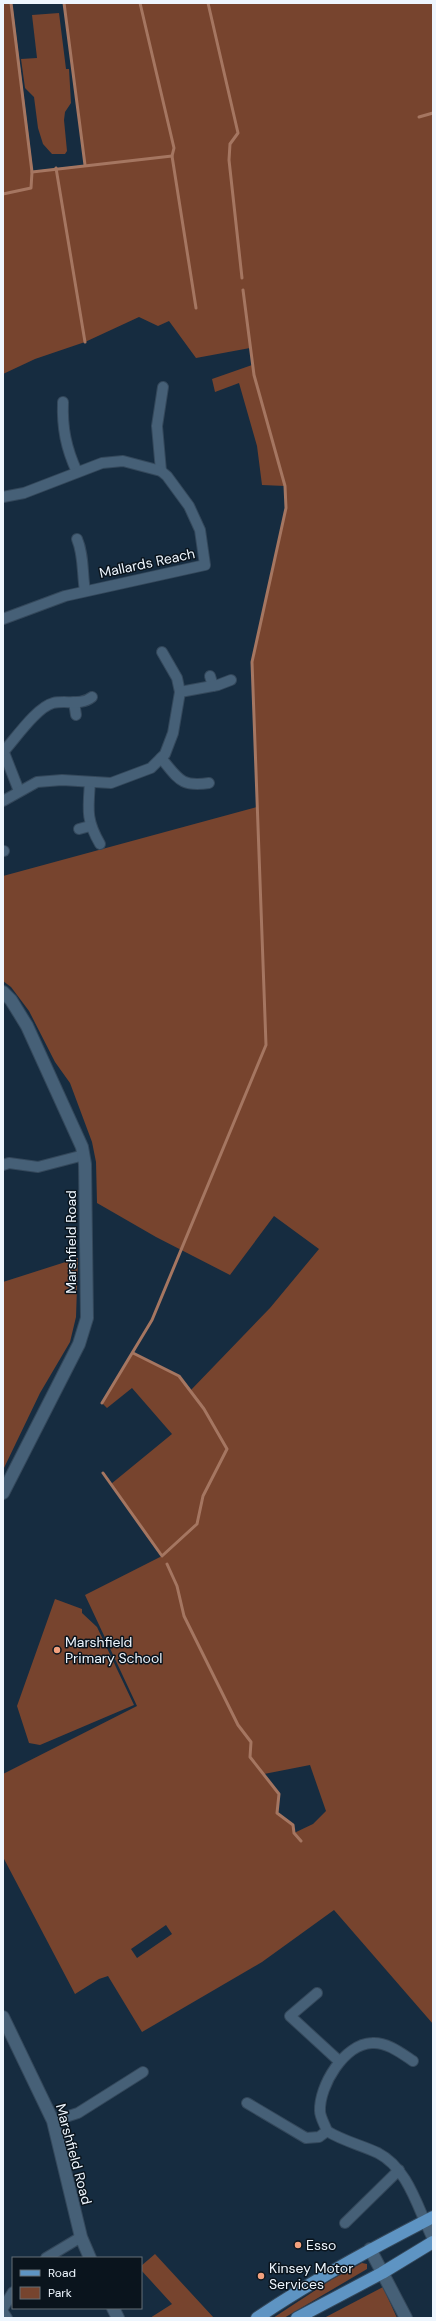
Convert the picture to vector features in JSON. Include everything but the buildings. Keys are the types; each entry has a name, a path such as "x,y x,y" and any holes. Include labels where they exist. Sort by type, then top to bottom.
{"main road":[{"path":"257,2318 292,2295 370,2249 429,2220"},
{"path":"297,2318 382,2273 433,2242"}],"street":[{"path":"3,497 24,493 102,462 123,460 161,471 157,426 163,387"},
{"path":"63,402 62,428 67,451 77,472"},
{"name":"Mallards Reach","path":"3,620 65,596 205,565 200,530 189,506 168,476 161,471"},
{"name":"Mallards Reach","path":"77,539 82,551 81,569 85,591"},
{"path":"3,801 37,782 62,780 111,783 151,768 165,754 174,733 180,692 177,678 162,652"},
{"path":"180,692 212,681 231,680"},
{"path":"19,791 3,750 39,711 52,703 87,701 92,697"},
{"path":"74,702 76,715"},
{"path":"161,758 179,780 191,785 209,783"},
{"path":"90,782 88,808 90,826 100,844"},
{"path":"79,829 90,826"},
{"name":"Marshfield Road","path":"3,992 11,1000 26,1026 79,1137 84,1155 87,1318 79,1344 11,1473 3,1493"},
{"path":"3,1165 9,1163 38,1167 84,1155"},
{"path":"317,1993 290,2016 339,2061"},
{"name":"Marshfield Road","path":"3,2017 53,2121 81,2237 90,2257"},
{"path":"413,2061 392,2047 372,2042 354,2050 339,2061 324,2092 320,2111 327,2131 340,2139 360,2145 380,2154 399,2170 404,2176 429,2220 433,2239"},
{"path":"53,2121 78,2113 143,2072"},
{"path":"247,2103 306,2138 319,2137 327,2131"},
{"path":"344,2223 399,2170"},
{"path":"48,2257 81,2237"},
{"path":"370,2249 406,2318"},
{"path":"3,2308 12,2294"},
{"path":"113,2309 118,2318"},
{"path":"3,2312 7,2318"}],"green space":[{"path":"3,3 11,3 13,10 33,171 85,165 64,3 433,3 433,2024 334,1910 262,1962 142,2032 108,1976 99,1979 75,1994 3,1857 3,1774 137,1706 85,1595 162,1556 111,1484 172,1434 132,1388 107,1408 102,1403 133,1353 179,1376 190,1391 270,1308 319,1249 274,1216 230,1275 156,1237 97,1203 96,1162 92,1142 70,1083 55,1062 29,1011 11,987 3,981 3,876 257,807 252,662 286,508 285,486 262,485 257,446 239,383 215,392 212,379 252,365 250,348 196,358 169,321 158,326 139,317 85,342 35,359 3,374","holes":["310,1765 326,1811 313,1824 294,1833 293,1825 277,1813 279,1794 264,1774","166,1925 172,1934 137,1958 131,1949"]},
{"path":"59,13 66,69 69,69 71,103 65,112 64,120 67,151 65,154 52,154 43,144 38,128 34,97 25,88 21,59 37,58 32,15"},
{"path":"78,1258 76,1317 70,1342 40,1393 3,1470 3,1282"},
{"path":"55,1599 82,1609 82,1613 97,1627 134,1705 40,1745 29,1743 17,1706"},
{"path":"155,2254 214,2318 150,2318 172,2304 142,2271 142,2265"},
{"path":"362,2263 367,2264 367,2269 284,2318 273,2318 331,2280"},
{"path":"383,2287 397,2318 324,2318"}],"waterway":[{"path":"3,194 31,188 32,172 11,3"},
{"path":"64,3 85,165"},
{"path":"140,3 174,148 172,156 196,308"},
{"path":"208,3 238,133 230,144 229,160 242,278"},
{"path":"419,117 433,113"},
{"path":"32,172 172,156"},
{"path":"56,168 85,342"},
{"path":"102,1403 152,1320 266,1045 252,662 286,508 285,486 254,375 243,290"},
{"path":"103,1473 162,1556 197,1524 203,1496 227,1449 204,1409 179,1376 133,1353"},
{"path":"167,1564 177,1586 184,1616 238,1725 251,1742 250,1757 279,1794 277,1813 293,1825 294,1833 301,1841"}],"place":[{"name":"Marshfield Primary School","path":"57,1650"},
{"name":"Esso","path":"298,2245"},
{"name":"Kinsey Motor Services","path":"261,2276"}]}
